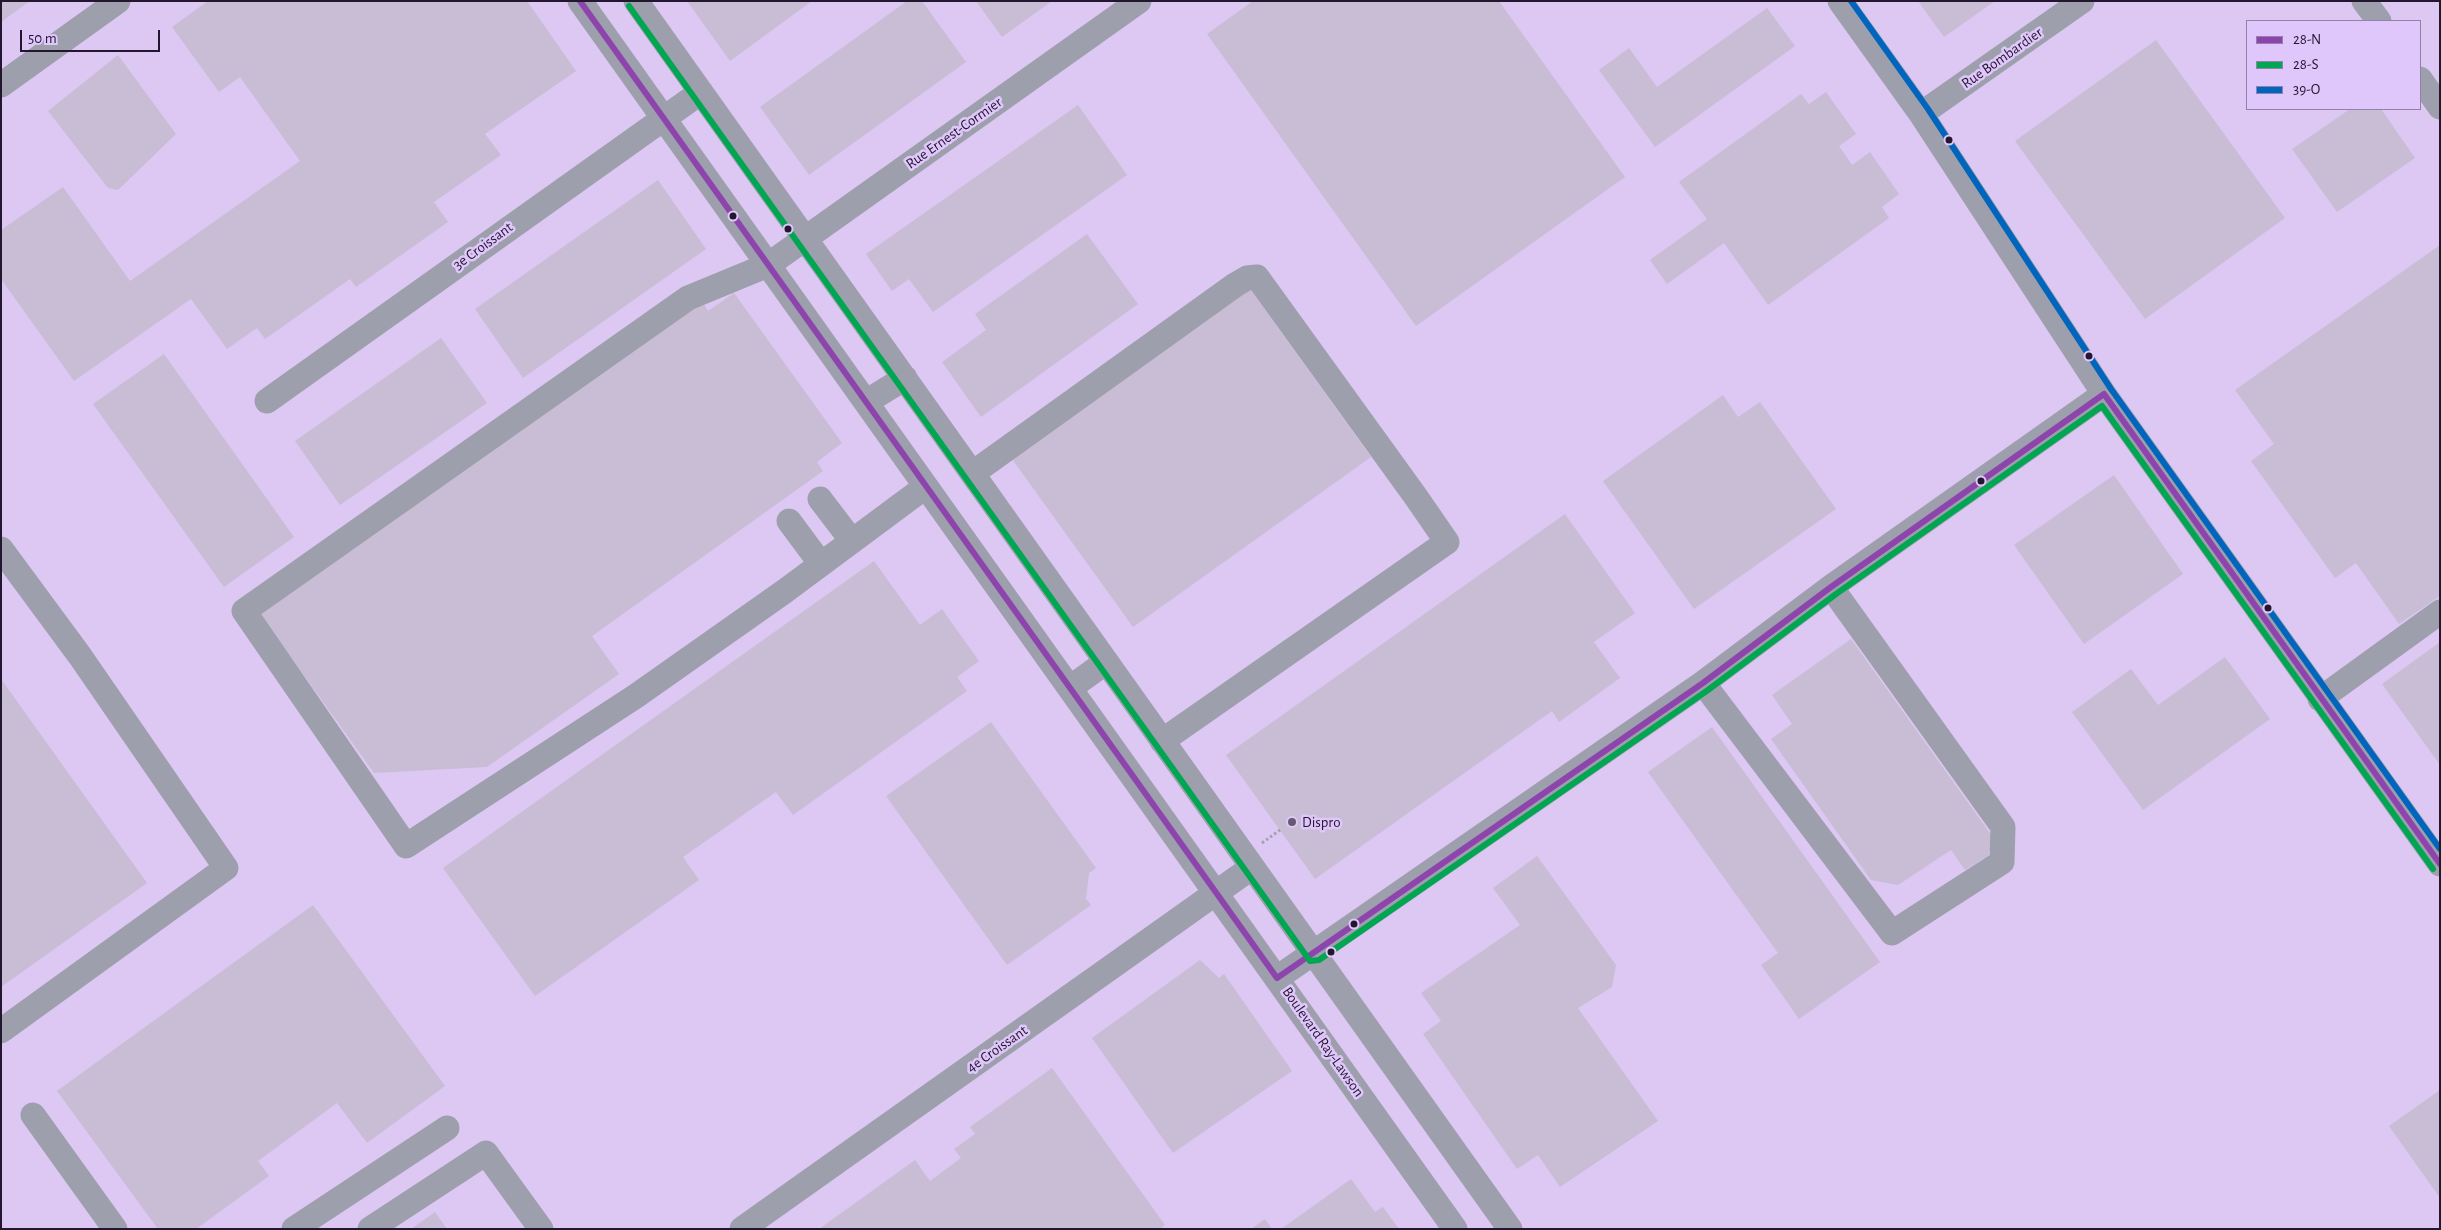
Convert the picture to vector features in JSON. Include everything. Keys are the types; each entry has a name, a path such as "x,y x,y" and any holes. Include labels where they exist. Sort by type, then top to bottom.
{"street":[{"name":"Boulevard Ray-Lawson","path":"580,1 1455,1229"},
{"path":"636,1 804,239 973,473 1251,868 1314,953 1510,1229"},
{"name":"Rue Ernest-Cormier","path":"821,564 636,696 406,846 244,611 688,298 768,264 1139,1"},
{"path":"1840,1 1921,114 2104,394 2320,699 2440,864"},
{"name":"Rue Bombardier","path":"1921,114 2082,1"},
{"path":"2364,1 2378,20"},
{"path":"1,84 101,6"},
{"path":"2421,80 2440,107"},
{"name":"3e Croissant","path":"267,401 700,92"},
{"path":"973,473 1235,285 1247,278 1257,277 1447,542 1162,741"},
{"path":"866,402 904,378"},
{"path":"1277,978 1703,683 1831,587 2104,394"},
{"path":"789,521 821,564 925,487"},
{"path":"820,499 852,541"},
{"path":"1,549 80,656 226,868 1,1031"},
{"path":"1703,683 1892,933 2002,862 2003,827 1831,587"},
{"path":"2320,699 2440,612"},
{"path":"1070,688 1106,662"},
{"name":"4e Croissant","path":"742,1229 1251,868"},
{"path":"33,1115 115,1229"},
{"path":"294,1229 447,1128"},
{"path":"370,1229 486,1153 541,1229"}],"shaded area":[{"path":"1,1 2440,1 2440,1229 1,1229"}],"building":[{"path":"1,1 30,1 1,22"},
{"path":"208,1 527,1 576,71 485,134 501,155 434,202 448,222 356,287 350,279 265,339 257,328 227,349 191,299 74,381 1,279 1,230 63,187 130,281 300,161 240,77 219,92 172,27"},
{"path":"687,1 812,1 730,61"},
{"path":"907,1 922,1 966,62 809,175 760,107"},
{"path":"976,1 1052,1 1002,37"},
{"path":"1253,1 1499,1 1625,177 1416,326 1207,34"},
{"path":"1918,1 1995,1 1944,37"},
{"path":"1767,8 1795,46 1655,147 1599,70 1629,48 1657,87"},
{"path":"2156,40 2285,218 2145,319 2015,141"},
{"path":"118,55 176,134 118,190 108,188 48,111"},
{"path":"1826,92 1856,134 1839,146 1852,165 1870,152 1899,194 1882,207 1889,218 1768,305 1724,243 1667,284 1650,260 1707,219 1679,182 1801,94 1809,104"},
{"path":"1078,105 1127,175 933,312 909,279 892,291 866,254"},
{"path":"2349,110 2382,110 2415,158 2337,212 2292,149"},
{"path":"658,180 706,249 523,378 475,309"},
{"path":"1087,234 1138,304 981,417 942,362 986,330 975,314"},
{"path":"2440,245 2440,596 2399,624 2356,563 2335,578 2251,461 2274,444 2235,390"},
{"path":"1250,289 1371,457 1133,627 1012,459"},
{"path":"734,293 842,443 817,462 823,471 592,636 619,674 487,767 374,773 260,614 701,300 708,311"},
{"path":"441,338 487,403 340,505 295,441"},
{"path":"164,354 294,537 224,587 93,404"},
{"path":"1723,395 1738,417 1760,402 1836,509 1694,609 1603,481"},
{"path":"2114,475 2183,574 2084,644 2014,545"},
{"path":"1565,514 1635,613 1594,642 1620,678 1559,722 1552,711 1315,879 1226,755"},
{"path":"874,561 920,625 942,609 979,661 957,677 967,691 793,815 776,792 683,857 699,880 535,996 443,868"},
{"path":"1851,639 1992,836 1989,855 1965,870 1951,850 1898,885 1871,880 1771,739 1792,724 1772,695"},
{"path":"2440,642 2440,765 2382,684"},
{"path":"2225,657 2270,719 2143,810 2072,712 2131,669 2158,705"},
{"path":"1,679 147,883 1,987"},
{"path":"991,722 1096,868 1089,873 1086,899 1091,905 1007,965 886,796"},
{"path":"1712,727 1880,962 1799,1019 1761,965 1778,953 1648,772"},
{"path":"1537,856 1616,965 1612,987 1578,1008 1658,1121 1560,1187 1538,1155 1517,1169 1423,1034 1441,1021 1421,993 1520,925 1493,888"},
{"path":"313,905 445,1086 367,1143 337,1103 258,1161 269,1176 196,1229 158,1229 57,1091"},
{"path":"1200,960 1219,978 1224,974 1292,1071 1173,1153 1092,1038"},
{"path":"1052,1068 1165,1225 1160,1229 819,1229 915,1160 930,1181 961,1158 954,1149 975,1134 970,1127"},
{"path":"2440,1090 2440,1198 2389,1126"},
{"path":"1351,1179 1375,1212 1383,1207 1399,1229 1281,1229"},
{"path":"435,1212 447,1229 411,1229"},
{"path":"1265,1219 1272,1229 1251,1229"}],"transit line":[{"name":"28-N","path":"580,1 1277,978 1703,683 1831,587 2104,394 2440,864"},
{"name":"39-O","path":"1851,1 1928,109 2111,389 2440,849"},
{"name":"28-S","path":"629,6 1310,961 1319,960 1708,690 1836,594 2102,406 2433,869"}],"place":[{"name":"Dispro","path":"1292,822"}]}
